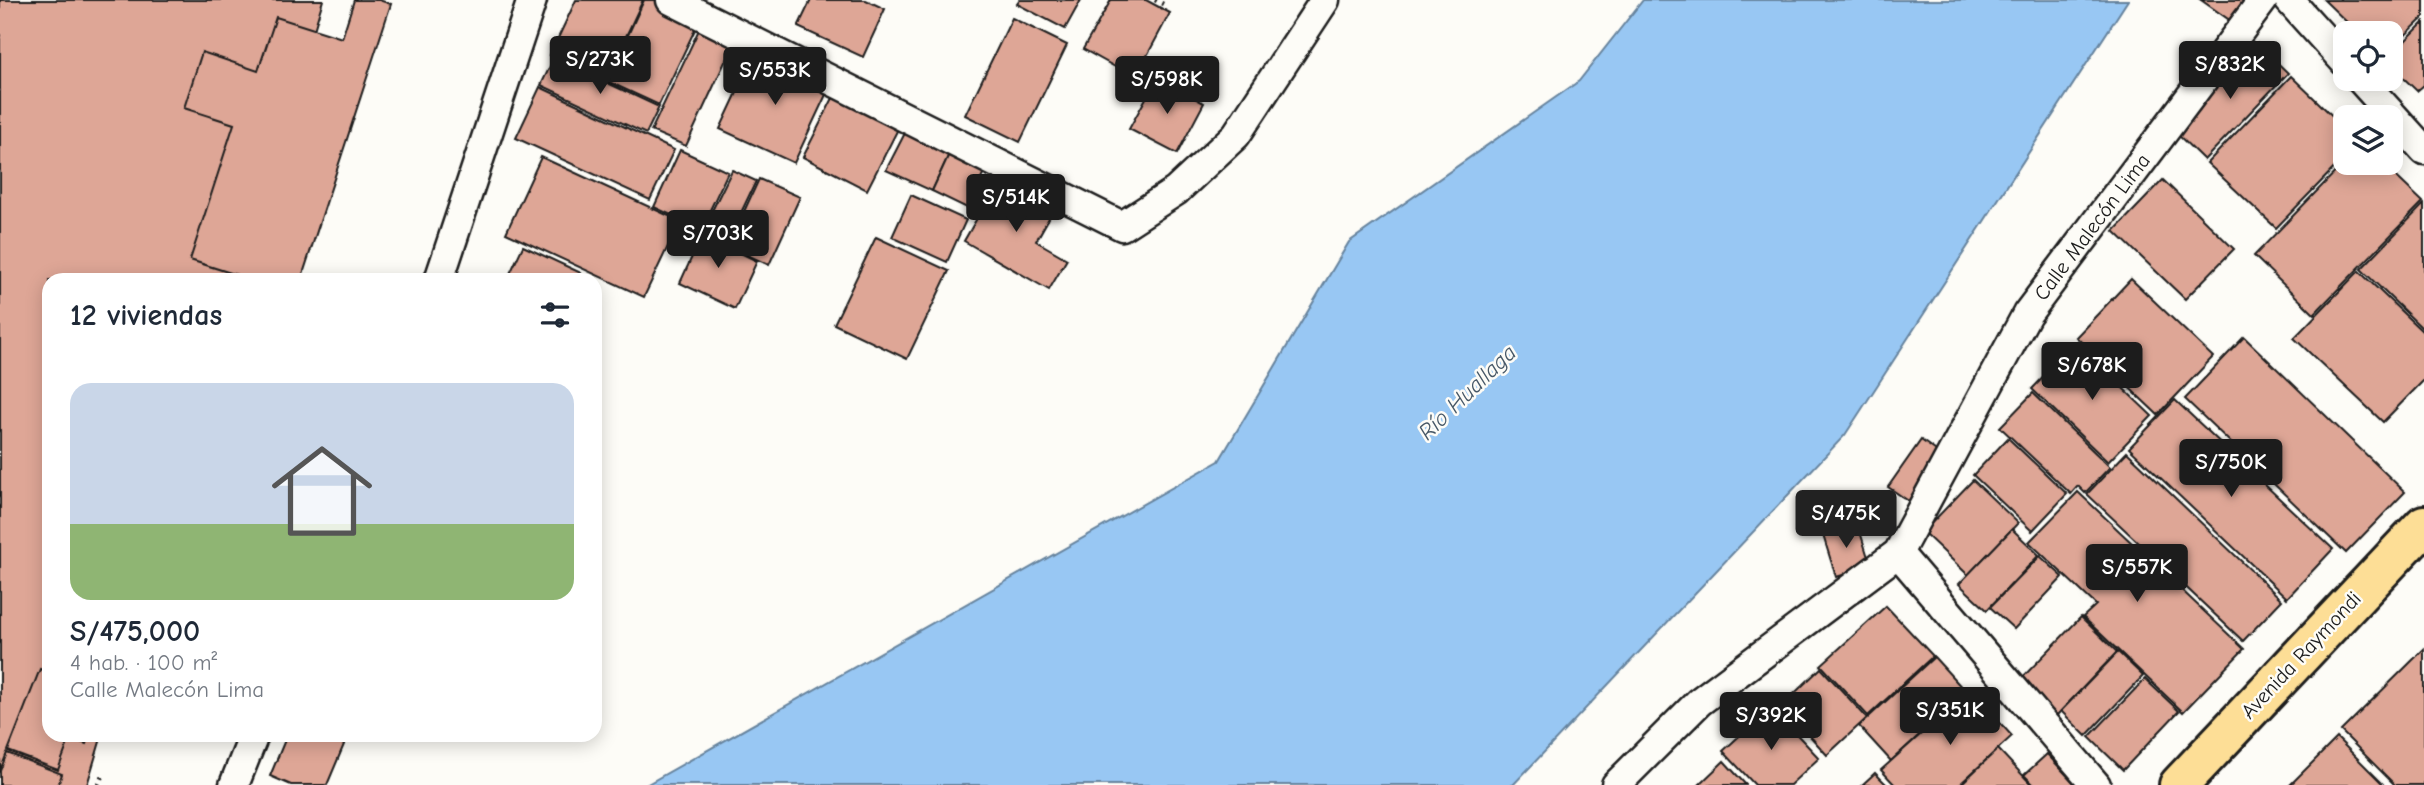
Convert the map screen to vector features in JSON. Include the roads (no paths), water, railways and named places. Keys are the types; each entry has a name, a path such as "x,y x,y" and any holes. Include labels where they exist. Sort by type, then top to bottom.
{"highway":[{"name":"Avenida Raymondi","path":"2179,785 2424,525"}],"street":[{"path":"441,273 532,0"},
{"path":"671,0 1122,226 1175,191 1237,135 1325,0"},
{"name":"Calle Malecón Lima","path":"1616,785 1699,702 1898,554 2027,314 2263,0"},
{"path":"2289,0 2333,49"},
{"path":"2371,91 2424,150"},
{"path":"1898,554 2095,785"},
{"path":"234,785 251,742"}],"water":[{"name":"Río Huallaga","path":"1643,0 2128,0 1845,435 1513,785 646,785 1219,461 1349,242 1579,81"}]}
